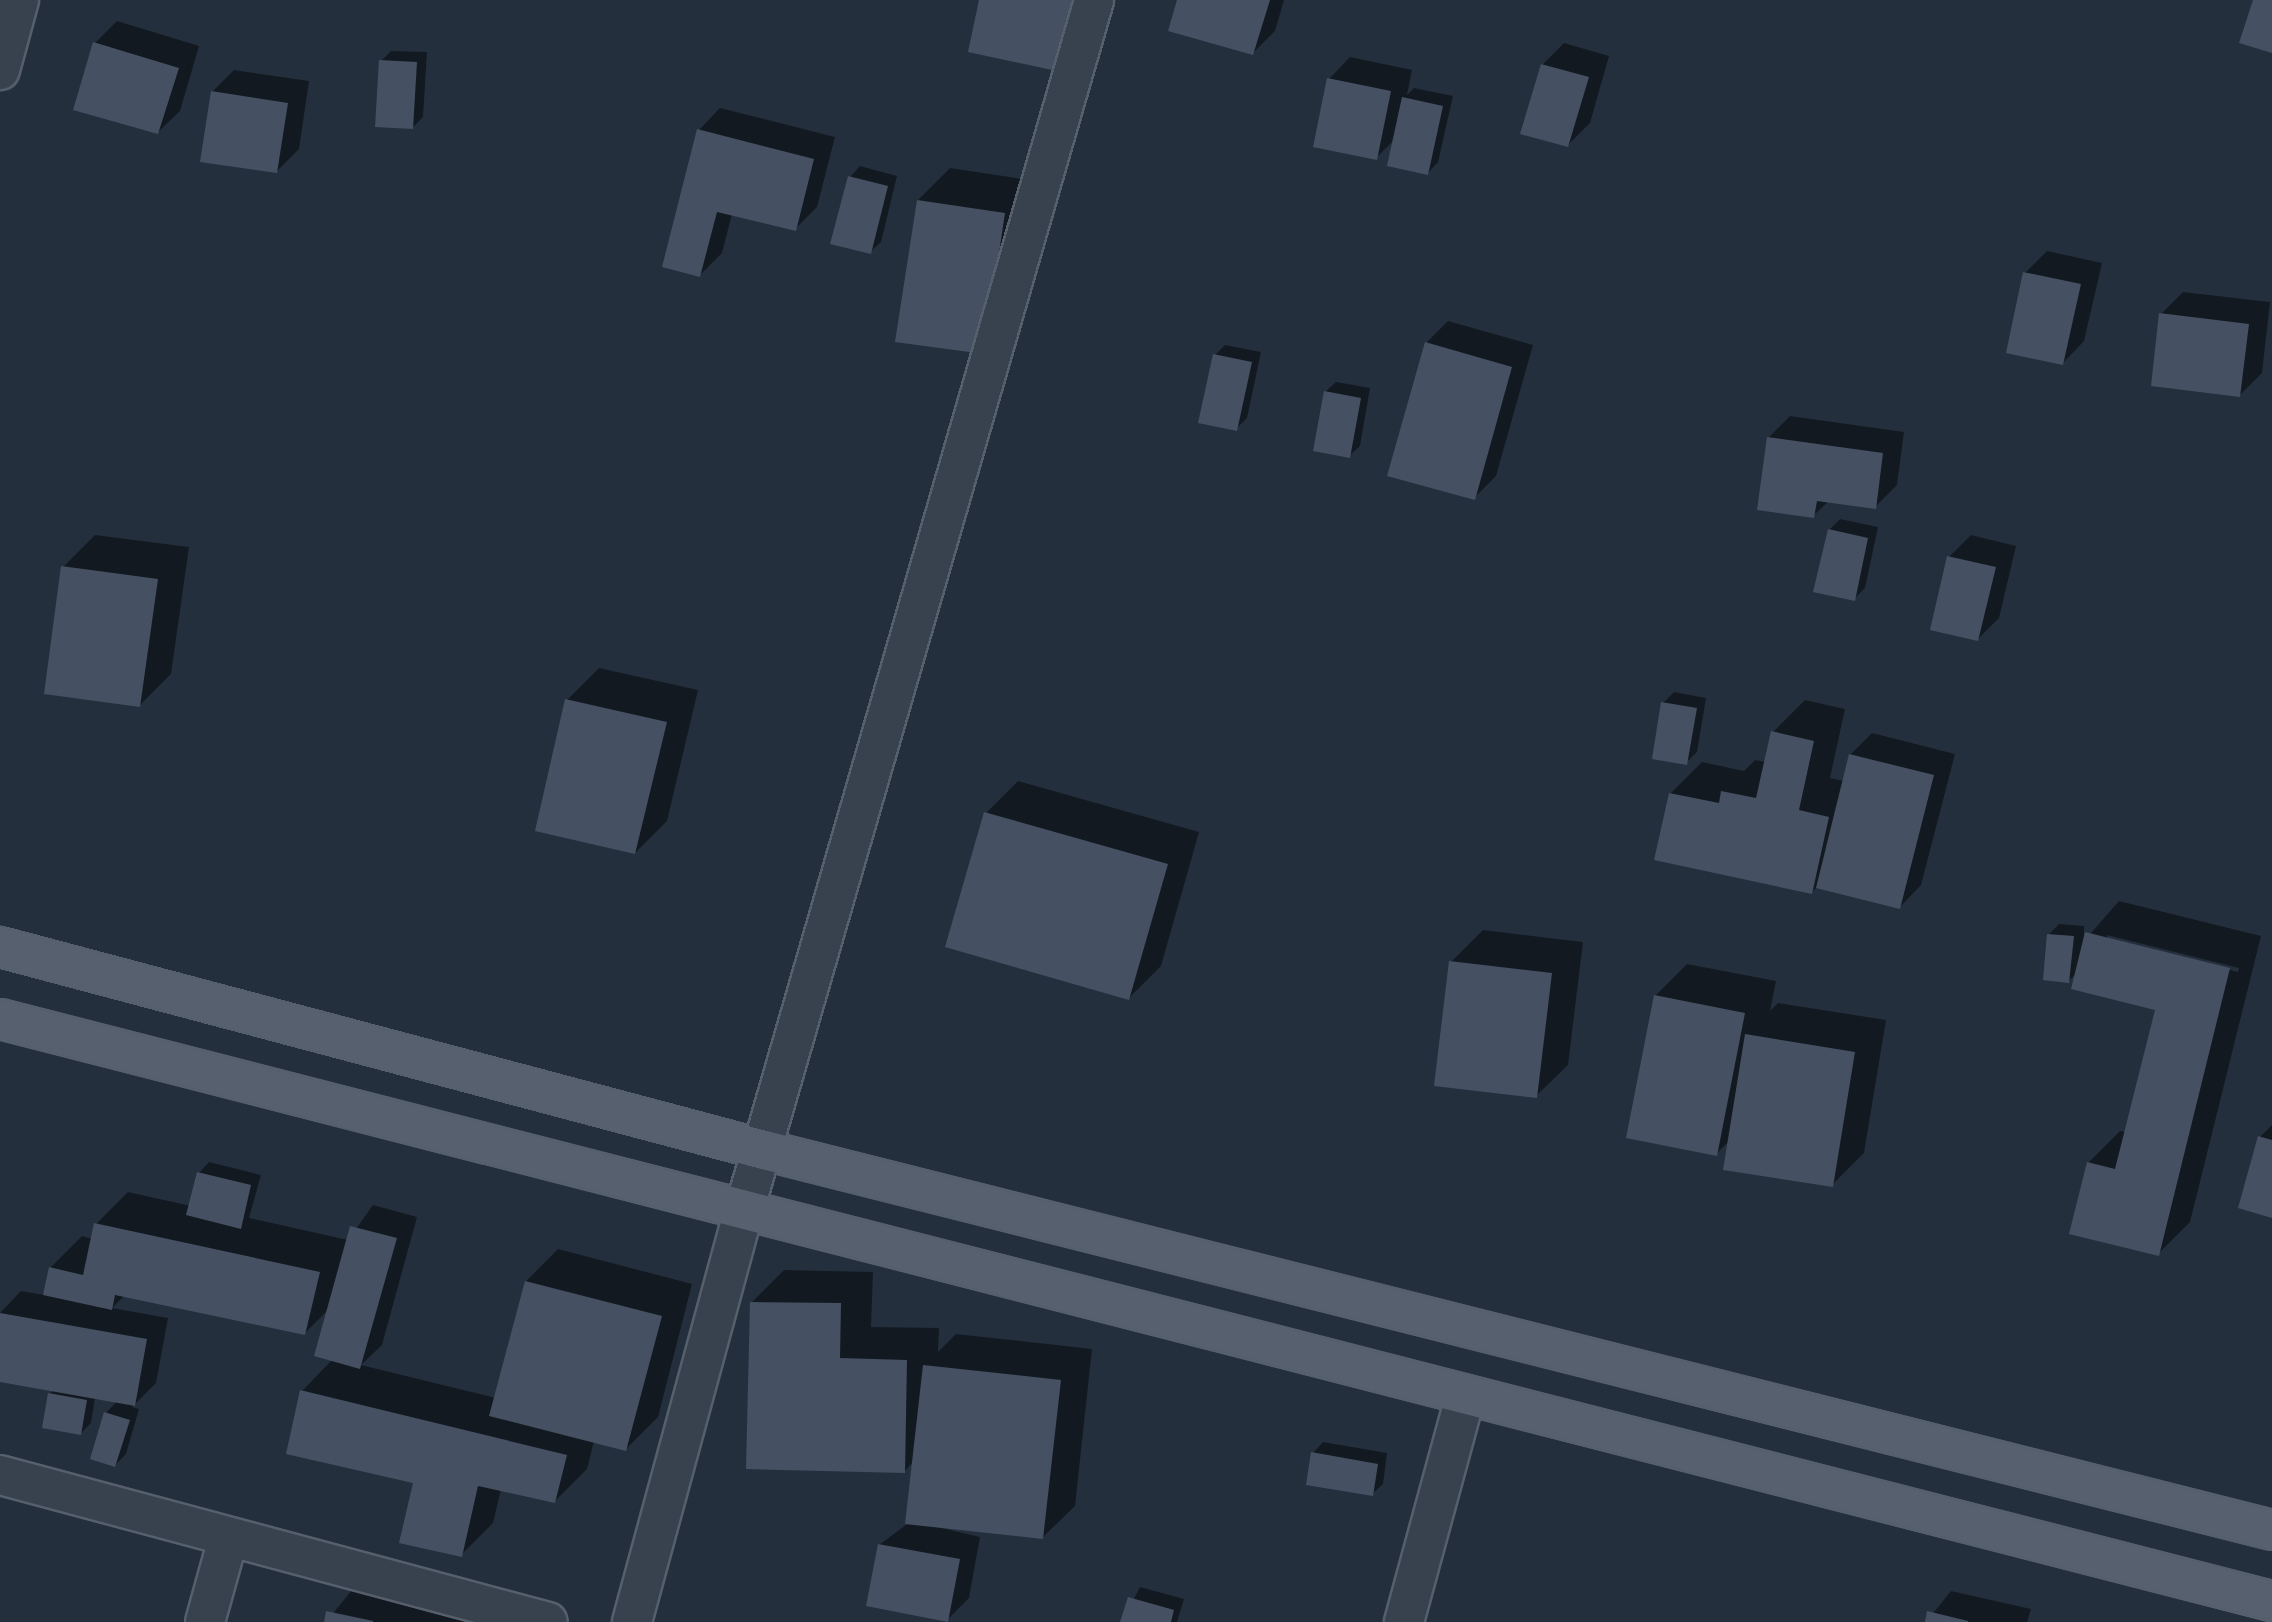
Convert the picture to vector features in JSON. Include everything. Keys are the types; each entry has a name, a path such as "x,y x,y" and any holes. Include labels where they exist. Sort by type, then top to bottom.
{"main road":[{"path":"0,947 764,1150 2272,1530"},
{"path":"0,1019 743,1214 2272,1601"}],"street":[{"path":"0,70 19,0"},
{"path":"632,1622 743,1214 764,1150 1094,0"},
{"path":"1404,1622 1465,1397"},
{"path":"0,1475 228,1539 548,1622"},
{"path":"205,1622 228,1539"}],"building":[{"path":"979,0 1072,0 1057,71 968,52"},
{"path":"1177,0 1270,0 1253,55 1168,31"},
{"path":"2253,0 2272,0 2272,53 2239,43"},
{"path":"93,42 179,68 158,134 73,110"},
{"path":"379,60 417,62 413,129 375,127"},
{"path":"1541,64 1589,77 1568,147 1520,134"},
{"path":"1327,78 1391,91 1377,160 1313,147"},
{"path":"211,91 288,103 277,173 200,162"},
{"path":"1402,97 1443,106 1428,175 1387,166"},
{"path":"697,129 814,159 796,231 717,212 700,277 662,267"},
{"path":"848,176 888,186 871,254 830,244"},
{"path":"917,200 1005,213 984,354 895,342"},
{"path":"2023,272 2081,284 2063,365 2006,353"},
{"path":"2159,313 2249,324 2240,397 2151,386"},
{"path":"1425,342 1512,367 1475,500 1387,476"},
{"path":"1213,354 1252,362 1237,431 1198,423"},
{"path":"1324,391 1361,398 1350,458 1313,451"},
{"path":"1767,437 1883,453 1876,509 1817,501 1814,518 1757,510"},
{"path":"1828,529 1868,538 1855,601 1813,592"},
{"path":"1947,556 1996,567 1978,641 1930,630"},
{"path":"61,566 158,579 140,707 44,694"},
{"path":"565,699 667,722 635,854 535,831"},
{"path":"1661,702 1697,708 1687,765 1652,759"},
{"path":"1771,731 1814,741 1799,810 1829,817 1812,894 1654,860 1669,793 1719,803 1721,791 1756,798"},
{"path":"1849,754 1934,775 1900,909 1816,888"},
{"path":"984,812 1168,864 1129,1000 945,947"},
{"path":"2085,932 2230,968 2159,1256 2069,1234 2087,1162 2115,1169 2155,1010 2071,989"},
{"path":"2047,934 2074,936 2069,983 2043,980"},
{"path":"1449,961 1552,973 1537,1098 1434,1086"},
{"path":"1654,995 1745,1013 1717,1156 1626,1138"},
{"path":"1745,1034 1855,1052 1833,1187 1723,1170"},
{"path":"2258,1136 2272,1140 2272,1218 2238,1208"},
{"path":"197,1172 251,1185 241,1229 186,1215"},
{"path":"94,1223 320,1272 305,1335 115,1295 112,1310 43,1295 49,1267 83,1275"},
{"path":"350,1226 397,1238 360,1369 314,1356"},
{"path":"525,1281 662,1316 626,1451 489,1416"},
{"path":"750,1302 841,1303 840,1358 907,1360 905,1473 746,1469"},
{"path":"0,1313 147,1339 135,1406 0,1382"},
{"path":"923,1365 1061,1380 1043,1539 905,1524"},
{"path":"300,1390 567,1455 555,1503 478,1486 462,1557 399,1543 413,1483 286,1454"},
{"path":"48,1393 87,1400 81,1435 42,1428"},
{"path":"104,1412 130,1420 115,1467 90,1459"},
{"path":"1311,1452 1378,1464 1373,1496 1306,1485"},
{"path":"878,1544 960,1559 948,1622 866,1606"},
{"path":"1128,1597 1174,1610 1171,1622 1120,1622"},
{"path":"326,1611 373,1621 373,1622 324,1622"},
{"path":"1927,1611 1968,1621 1968,1622 1925,1622"}]}
